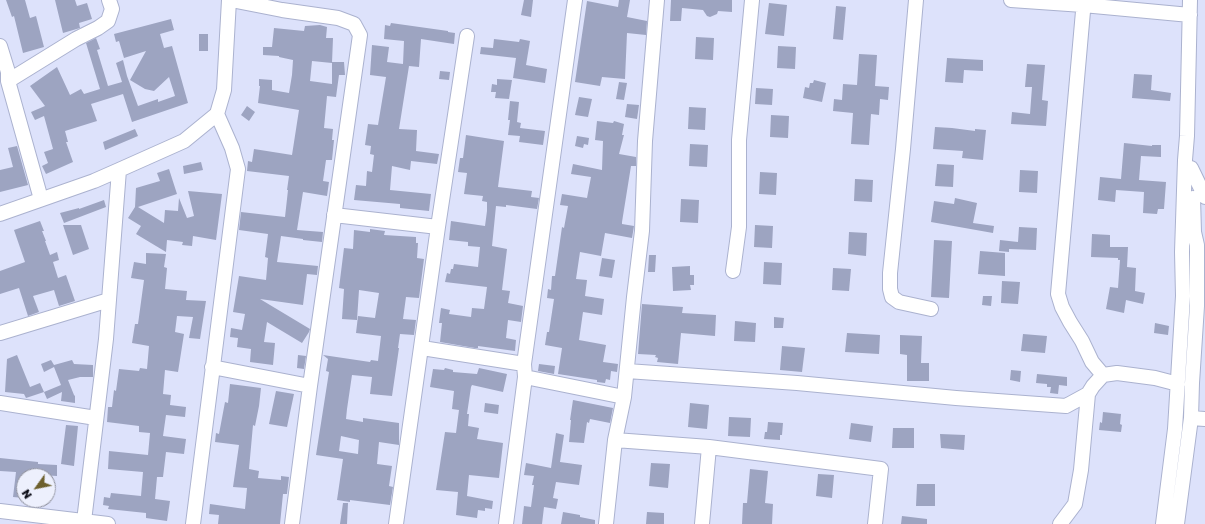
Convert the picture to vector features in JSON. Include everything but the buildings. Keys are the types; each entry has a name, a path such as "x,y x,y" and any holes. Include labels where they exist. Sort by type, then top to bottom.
{"street":[{"path":"5,76 98,28 108,21 112,9 109,0"},
{"path":"0,214 94,181 184,141 217,114 224,90 230,0 282,10 338,18 354,24 360,35 292,524"},
{"path":"506,524 525,370 575,0"},
{"path":"606,524 616,440 624,397 642,231 645,141 657,0"},
{"path":"733,271 739,227 739,140 752,0"},
{"path":"916,0 890,273 890,290 892,297 899,302 931,309"},
{"path":"1011,0 1084,2 1190,15"},
{"path":"1163,524 1175,429 1183,296 1194,239 1185,160 1188,136 1190,0"},
{"path":"1084,2 1058,294 1062,307 1082,341 1092,362 1103,375"},
{"path":"396,524 467,36"},
{"path":"0,46 5,76 41,199"},
{"path":"193,524 238,169 232,148 217,114"},
{"path":"1176,524 1198,418 1192,382 1197,306 1191,168 1188,136"},
{"path":"1191,168 1205,197"},
{"path":"84,521 109,300 119,170"},
{"path":"334,215 438,227"},
{"path":"1197,306 1205,284"},
{"path":"0,333 109,300"},
{"path":"422,348 525,370 624,397"},
{"path":"212,367 310,386"},
{"path":"627,371 796,383 956,398 1066,406 1088,394"},
{"path":"1060,524 1075,504 1081,470 1088,394 1093,386 1103,375 1117,373 1155,378 1178,384"},
{"path":"0,403 96,418"},
{"path":"616,440 709,447 881,469 875,524"},
{"path":"702,524 709,447"},
{"path":"0,511 108,524"}]}
